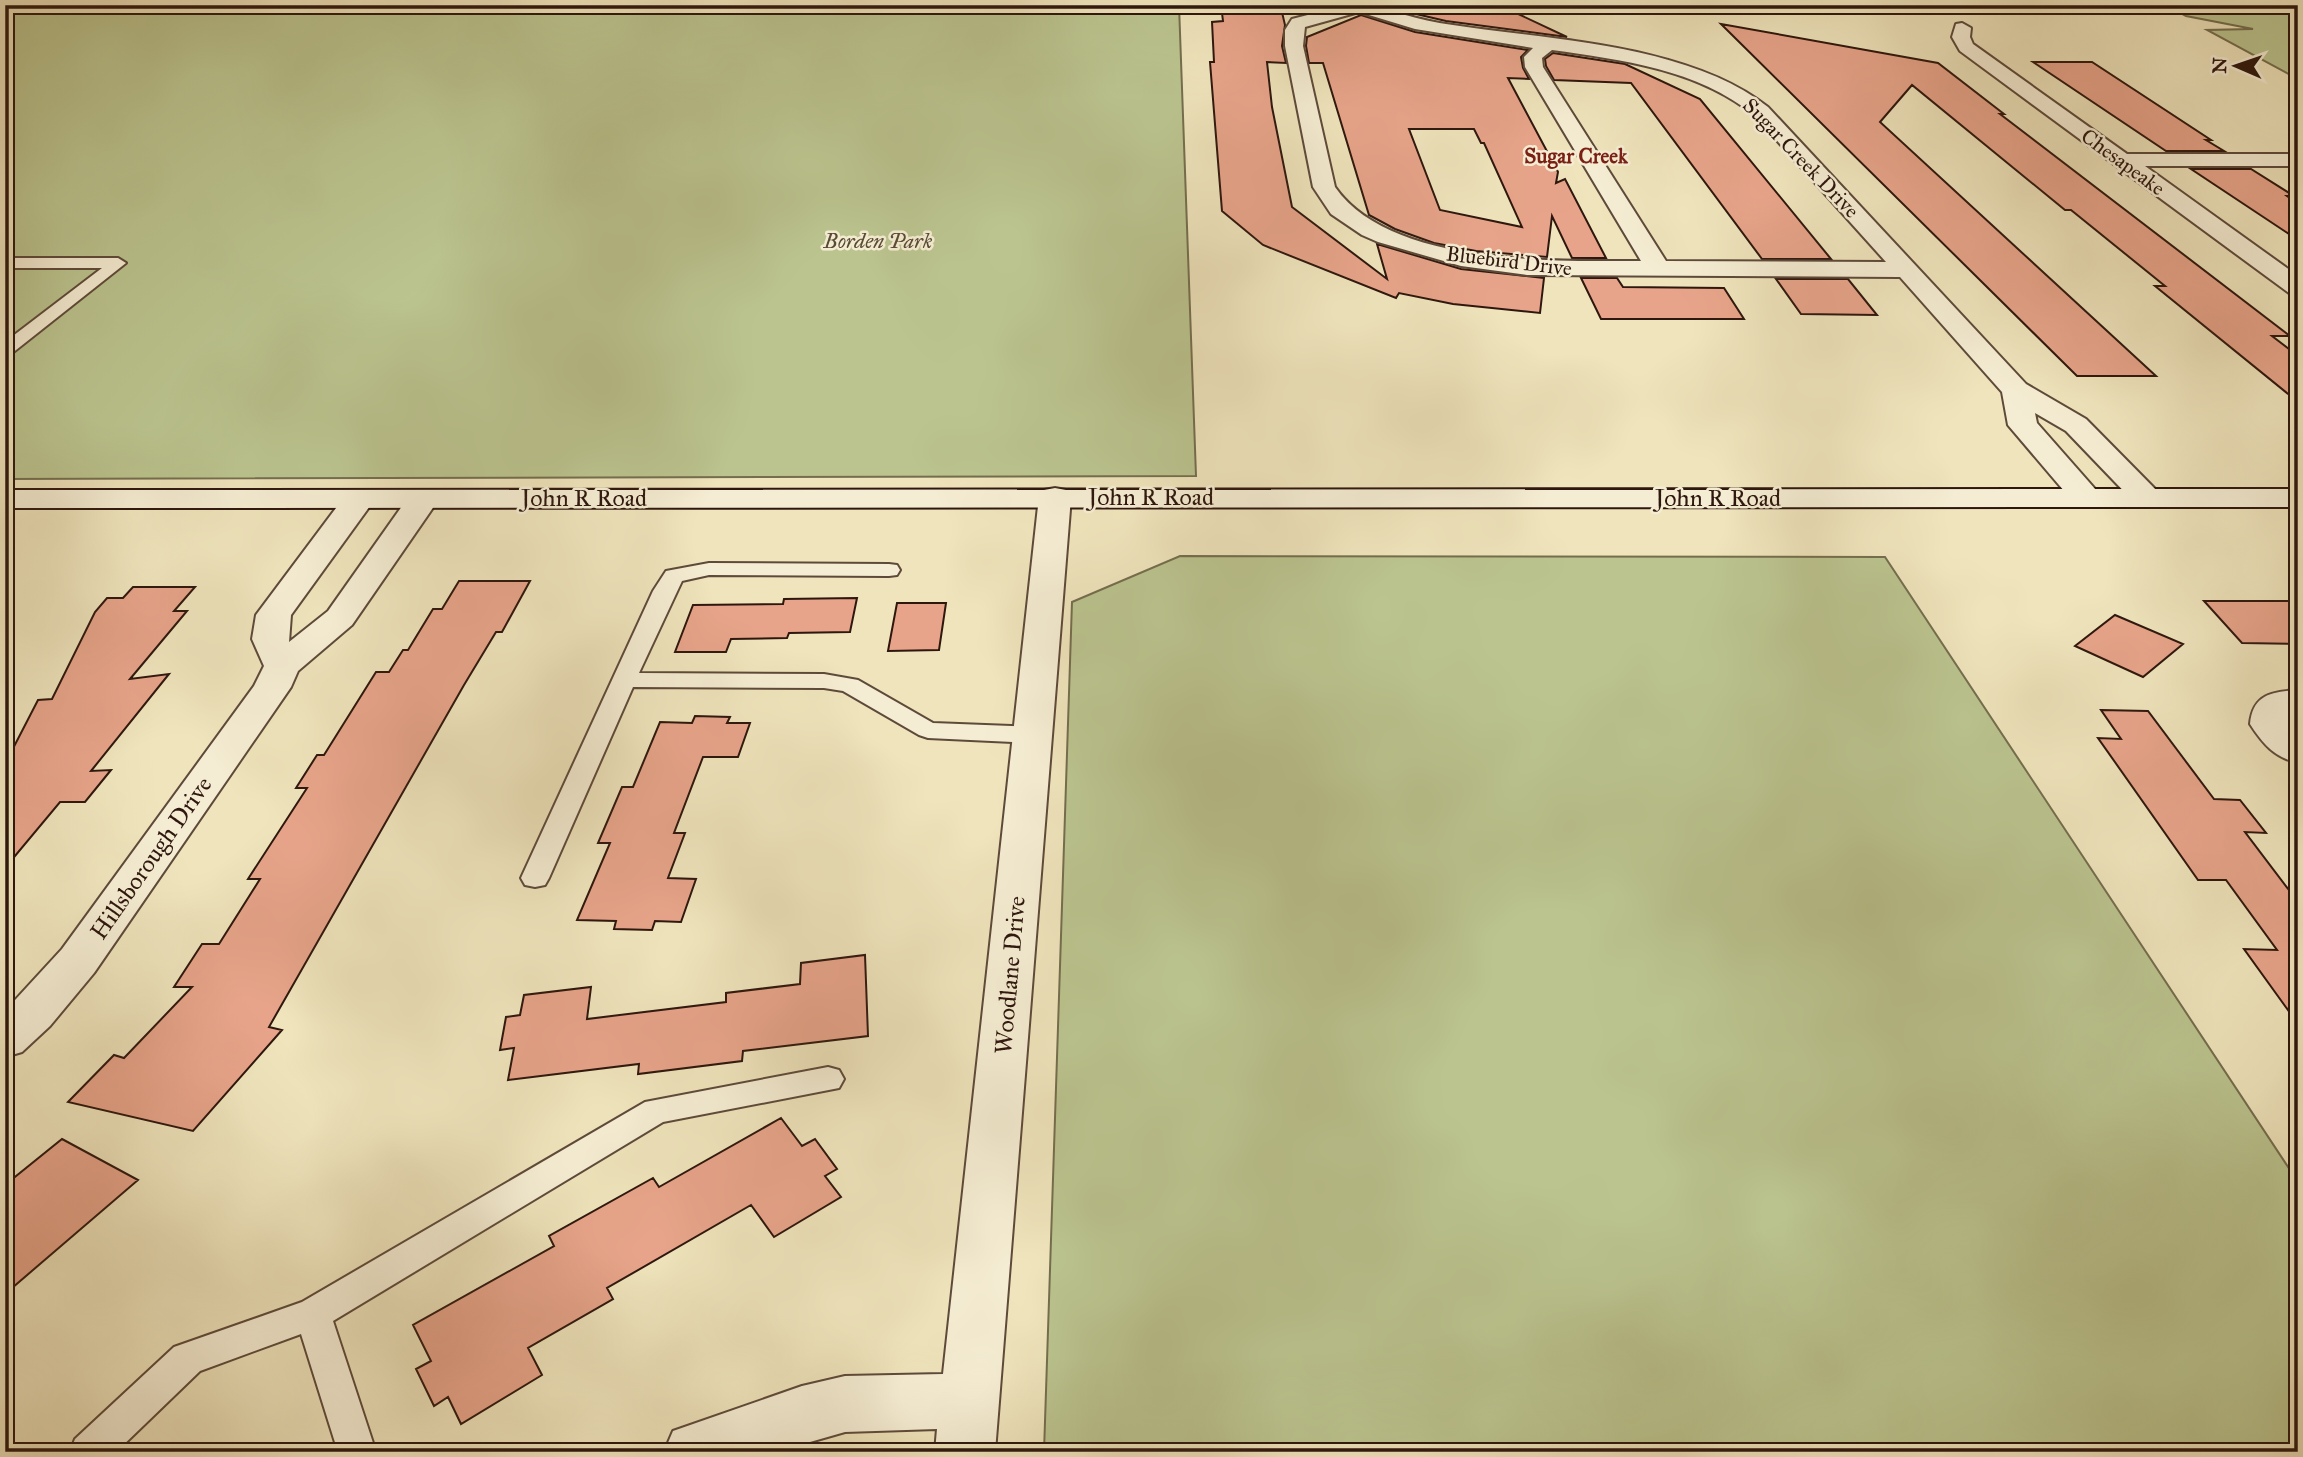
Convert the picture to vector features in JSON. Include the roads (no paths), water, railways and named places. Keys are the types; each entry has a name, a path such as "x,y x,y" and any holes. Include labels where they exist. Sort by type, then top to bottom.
{"street":[{"name":"Sugar Creek Drive","path":"1358,6 1417,25 1667,66 1709,79 1740,94 1761,111 2017,390 2076,425 2147,498"},
{"name":"Bluebird Drive","path":"1358,6 1298,23 1294,30 1294,46 1324,187 1339,209 1370,230 1461,259 1565,270 1907,270"},
{"name":"Chesapeake","path":"1962,28 1961,37 1966,47 2298,288"},
{"path":"1547,45 1533,57 1534,68 1659,270"},
{"path":"2122,160 2298,160"},
{"path":"2017,390 2023,425 2087,498"},
{"name":"Woodlane Drive","path":"967,1426 1055,497"},
{"name":"John R Road","path":"5,499 2298,498"},
{"path":"282,666 270,639 274,615 359,499"},
{"name":"Hillsborough Drive","path":"5,1039 33,1013 78,961 272,687 282,666 340,618 423,499"},
{"path":"2298,701 2280,703 2270,711 2269,724 2282,741 2298,751"},
{"path":"694,1452 802,1414 845,1404 967,1426"}],"lane":[{"path":"5,263 118,263 5,350"},
{"path":"535,878 664,591 674,576 690,571 720,568 889,570"},
{"path":"624,680 824,681 849,685 928,730 1034,735"},
{"path":"89,1452 187,1359 313,1314 656,1111 828,1079"},
{"path":"313,1314 357,1452"}],"district":[{"name":"Sugar Creek","path":"1576,156"}],"park label":[{"name":"Borden Park","path":"878,241"}]}
